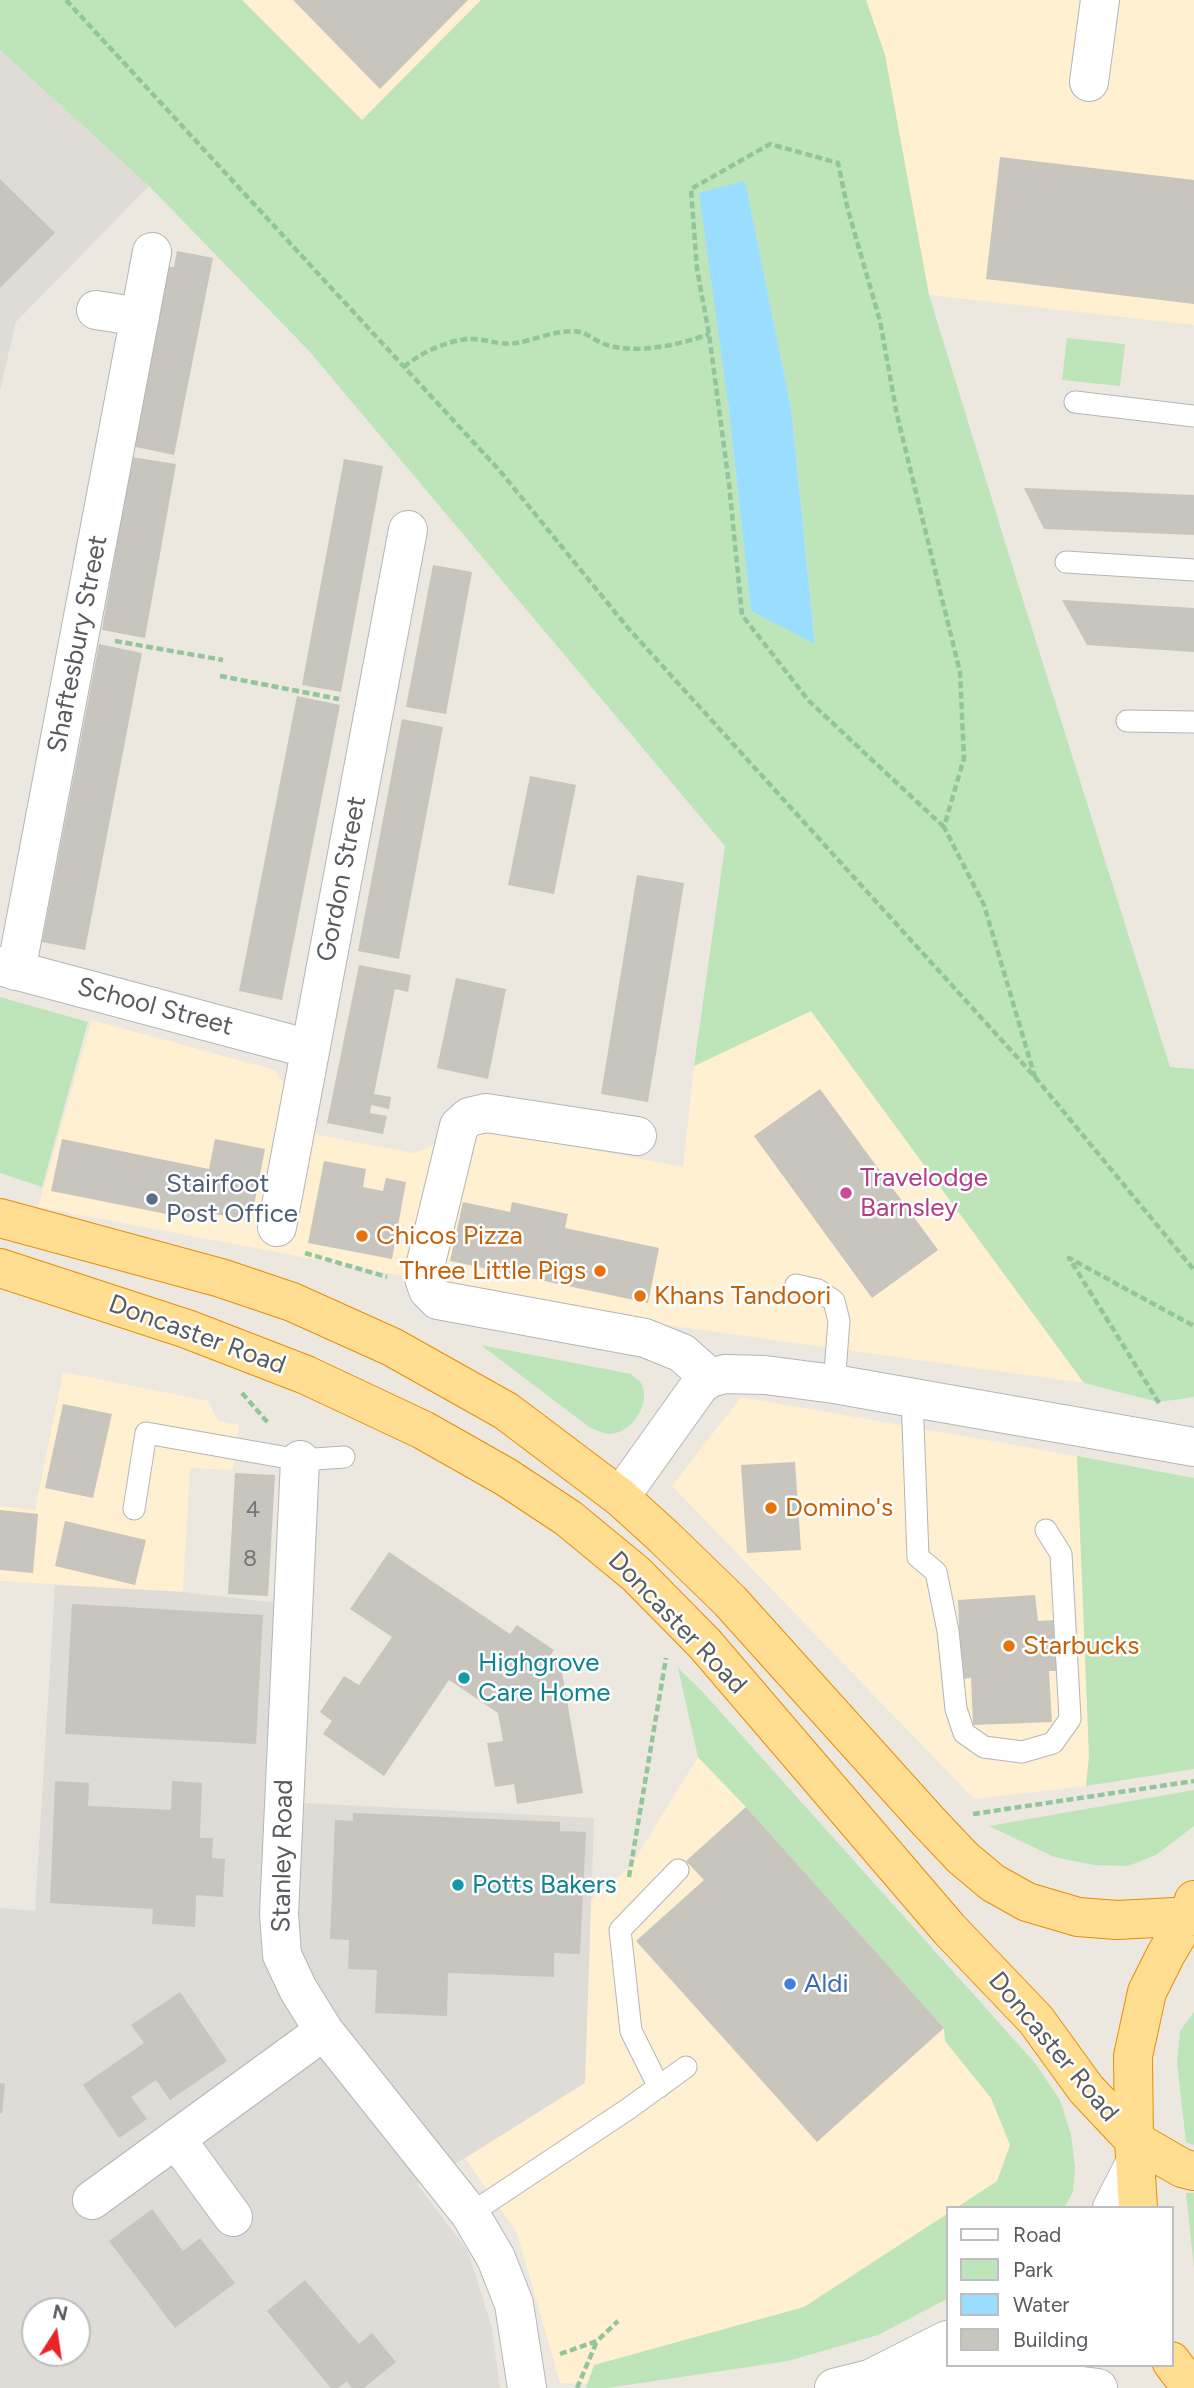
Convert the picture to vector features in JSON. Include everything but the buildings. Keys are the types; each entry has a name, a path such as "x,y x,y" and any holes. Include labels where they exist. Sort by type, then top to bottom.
{"highway":[{"name":"Doncaster Road","path":"0,1218 221,1278 292,1302 370,1336 506,1411 620,1497 730,1601 928,1821 963,1858 993,1883 1027,1902 1078,1917 1117,1920 1192,1911"},
{"name":"Doncaster Road","path":"0,1268 199,1334 306,1375 423,1430 506,1477 568,1518 636,1574 705,1644 949,1929 1036,2020 1134,2152 1194,2171"},
{"path":"1138,2206 1134,2152 1133,2056 1147,1992 1192,1911"},
{"path":"1173,2364 1191,2388"}],"street":[{"path":"1088,82 1100,0"},
{"name":"Shaftesbury Street","path":"8,968 80,635 152,252"},
{"path":"96,310 140,317"},
{"name":"Gordon Street","path":"277,1227 408,530"},
{"name":"School Street","path":"8,968 310,1049"},
{"path":"636,1136 486,1113 468,1117 459,1126 427,1275 438,1300 645,1338 682,1353 710,1378"},
{"path":"620,1497 688,1399 710,1378 725,1374 765,1375 912,1396 1190,1446"},
{"name":"Stanley Road","path":"300,1460 279,1914 282,1955 298,1989 324,2031 470,2214 496,2258 514,2304 525,2378"},
{"path":"92,2200 324,2031"},
{"path":"177,2139 233,2217"},
{"path":"1113,2206 1134,2152"},
{"path":"834,2388 870,2379 946,2341"},
{"path":"870,2379 1020,2378 1098,2388"}],"lane":[{"path":"1074,402 1194,416"},
{"path":"1066,562 1194,570"},
{"path":"1127,721 1194,722"},
{"path":"796,1285 818,1290 834,1301 839,1321 834,1384"},
{"path":"912,1396 918,1557 936,1572 948,1631 956,1709 964,1733 984,1746 1022,1752 1053,1743 1070,1719 1061,1555 1046,1530"},
{"path":"134,1509 146,1433 300,1460 344,1457"},
{"path":"659,2087 631,2031 620,1930 678,1870"},
{"path":"470,2214 686,2067"}],"path":[{"path":"66,0 500,471 628,628 1035,1077 1194,1270"},
{"path":"944,827 964,758 960,672 897,415 880,321 848,210 838,163 770,144 691,189 696,269 709,334 729,484 742,615 809,701 944,827 984,905 1035,1077"},
{"path":"404,367 418,355 468,339 514,344 550,334 580,332 604,344 633,350 681,344 709,334"},
{"path":"80,635 223,660"},
{"path":"219,676 375,706"},
{"path":"277,1227 274,1244 343,1263 427,1275"},
{"path":"1190,1446 1069,1258 1194,1326"},
{"path":"620,1930 674,1612"},
{"path":"928,1821 1194,1781"},
{"path":"525,2378 597,2341 618,2321"},
{"path":"577,2388 597,2341"}],"shaded area":[{"path":"242,0 1194,0 1194,325 929,295 884,56 362,120"},
{"path":"0,50 149,186 16,322 0,390"},
{"path":"811,1011 1084,1383 651,1323 38,1207 92,1020 275,1070 318,1135 414,1153 479,1128 683,1167 694,1066"},
{"path":"63,1372 208,1401 218,1421 239,1425 233,1470 190,1468 183,1592 0,1581 0,1506 35,1510"},
{"path":"741,1397 1077,1456 1089,1756 1086,1786 974,1799 672,1486"},
{"path":"55,1585 183,1592 277,1603 267,1801 594,1818 585,2083 465,2158 417,2184 468,2251 492,2328 500,2388 0,2388 0,1908 35,1911"},
{"path":"698,1757 944,2028 1051,2165 991,2206 946,2206 946,2237 841,2308 607,2384 560,2383 517,2233 465,2158 584,2083 590,1901 630,1867"}],"green space":[{"path":"0,0 242,0 362,120 481,0 866,0 885,55 929,295 1170,1067 1194,1069 1194,1397 1158,1402 1084,1383 811,1011 694,1066 725,846 310,352 149,186 0,50","holes":["745,182 791,408 815,643 751,611 728,402"]},
{"path":"1067,338 1125,344 1120,386 1062,380"},
{"path":"0,997 88,1022 42,1187 0,1173"},
{"path":"481,1345 631,1374 642,1385 644,1401 637,1417 625,1429 610,1434 599,1431 589,1427"},
{"path":"1077,1456 1194,1478 1194,1769 1086,1786 1089,1756"},
{"path":"678,1668 701,1690 1035,2063 1060,2100 1071,2135 1075,2168 1073,2192 1065,2206 959,2206 997,2181 1010,2145 991,2098 945,2041 944,2028 698,1757"},
{"path":"1194,1790 1194,1826 1156,1855 1128,1866 1094,1865 1054,1857 989,1826"},
{"path":"1194,2012 1194,2145 1186,2142 1177,2063 1180,2031"},
{"path":"1186,2193 1194,2193 1194,2267"},
{"path":"946,2215 946,2300 878,2335 788,2361 607,2388 586,2388 594,2365 804,2307"}],"water":[{"path":"745,181 791,408 815,644 751,611 728,402 699,193"}],"place":[{"name":"Travelodge Barnsley","path":"846,1193"},
{"name":"Stairfoot Post Office","path":"152,1199"},
{"name":"Chicos Pizza","path":"362,1236"},
{"name":"Three Little Pigs","path":"600,1271"},
{"name":"Khans Tandoori","path":"640,1296"},
{"name":"Domino's","path":"771,1508"},
{"name":"Starbucks","path":"1009,1646"},
{"name":"Highgrove Care Home","path":"464,1678"},
{"name":"Potts Bakers","path":"458,1885"},
{"name":"Aldi","path":"790,1984"}]}
